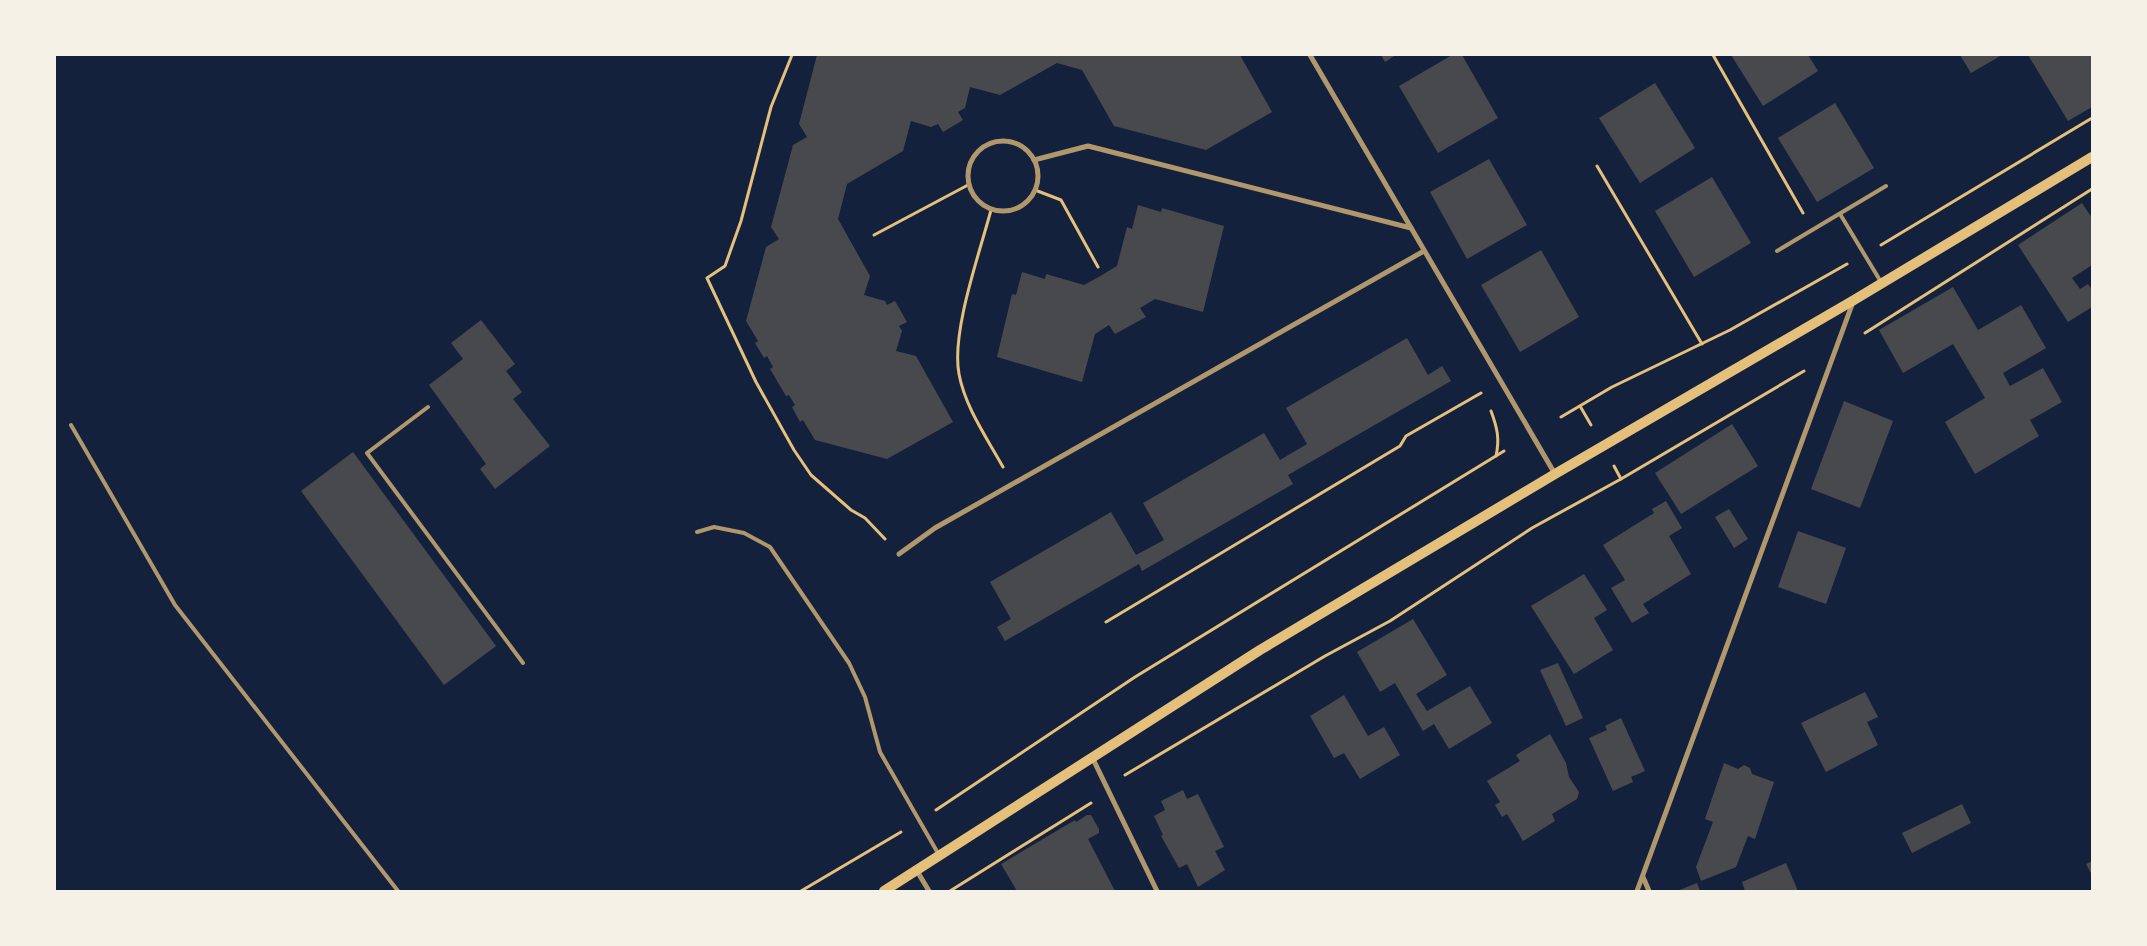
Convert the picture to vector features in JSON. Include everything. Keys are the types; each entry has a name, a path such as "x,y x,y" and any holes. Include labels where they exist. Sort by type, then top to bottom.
{"main road":[{"path":"884,891 1093,759 1260,650 1554,474 1882,284 2092,157"}],"street":[{"path":"1310,55 1554,474"},
{"path":"1003,141 1010,142 1022,147 1034,160 1038,181 1035,190 1027,202 1016,209 1004,212 991,210 975,198 968,185 968,172 974,156 986,145 1003,141"},
{"path":"1034,160 1088,146 1411,228"},
{"path":"899,554 935,528 1424,251"},
{"path":"1637,891 1854,300"},
{"path":"1093,759 1157,891"},
{"path":"917,871 929,891"},
{"path":"1643,877 1649,891"}],"lane":[{"path":"1777,251 1886,186"},
{"path":"1840,214 1882,284"},
{"path":"428,407 367,453 523,663"},
{"path":"71,424 175,605 398,891"},
{"path":"697,532 714,527 744,533 770,547 849,664 865,697 880,752 940,857"}],"path":[{"path":"792,55 770,107 741,221 725,266 707,278 756,382 794,450 811,475 851,510 865,518 899,554"},
{"path":"1713,55 1812,230"},
{"path":"1561,417 1612,387 1702,344 1864,255 2092,118"},
{"path":"1597,166 1702,344"},
{"path":"874,235 968,185"},
{"path":"949,891 997,859 1064,821 1100,796 1107,787 1325,656 1390,621 1532,528 1621,480 1835,353 2092,189"},
{"path":"1035,190 1061,200 1098,267"},
{"path":"991,210 960,332 957,353 959,373 966,396 1012,484"},
{"path":"1476,385 1486,402"},
{"path":"1106,622 1400,446 1406,436 1480,393"},
{"path":"1491,410 1498,428 1499,443 1496,456"},
{"path":"800,891 919,822 1135,677 1504,452"}],"building":[{"path":"817,55 1240,55 1272,112 1206,150 1114,126 1082,70 1057,63 1000,95 970,87 965,108 958,112 963,120 943,132 938,124 931,127 911,121 903,151 847,184 838,219 870,276 864,295 885,301 887,305 895,301 907,322 899,326 902,331 896,351 916,356 953,422 887,459 815,440 803,420 800,422 792,407 795,405 789,395 786,396 770,369 773,367 767,356 764,358 755,343 758,341 746,321 766,247 779,239 771,227 793,145 807,137 799,124"},
{"path":"1381,55 1396,55 1385,62"},
{"path":"1452,55 1462,55 1498,118 1438,153 1399,86"},
{"path":"1731,55 1808,55 1818,71 1763,106"},
{"path":"1960,55 2002,55 1971,73"},
{"path":"2028,55 2092,55 2092,107 2068,121"},
{"path":"1655,83 1695,148 1640,183 1599,118"},
{"path":"1835,103 1874,168 1817,202 1778,138"},
{"path":"1489,159 1527,225 1467,259 1430,192"},
{"path":"1712,177 1751,243 1694,277 1655,211"},
{"path":"2082,203 2092,218 2092,265 2072,278 2080,289 2088,284 2092,290 2092,307 2068,322 2018,245"},
{"path":"1138,205 1161,212 1162,208 1224,226 1203,312 1155,299 1140,308 1146,317 1115,334 1109,325 1095,334 1082,382 997,357 1012,294 1016,295 1022,272 1045,279 1046,274 1084,285 1102,275 1117,266 1127,227 1132,229"},
{"path":"1541,250 1579,317 1520,352 1481,285"},
{"path":"1953,287 1978,330 2021,305 2046,348 2003,373 2010,386 2043,368 2062,402 2030,420 2039,436 1975,474 1945,422 1985,398 1953,344 1903,373 1879,330"},
{"path":"481,320 515,364 506,371 522,392 513,399 550,446 495,489 480,469 486,464 429,385 463,359 451,343"},
{"path":"1407,338 1428,375 1442,366 1451,381 1288,475 1293,484 1142,571 1139,564 1005,641 997,627 1011,619 990,582 1111,512 1136,555 1164,540 1143,503 1264,433 1280,460 1307,444 1286,408"},
{"path":"1844,401 1893,421 1860,508 1811,489"},
{"path":"1732,424 1758,466 1681,514 1655,473"},
{"path":"353,452 496,646 444,685 301,491"},
{"path":"1666,501 1682,528 1669,536 1691,574 1643,604 1649,613 1632,623 1611,588 1625,580 1603,545 1654,513 1652,509"},
{"path":"1729,509 1748,539 1734,548 1715,517"},
{"path":"1798,531 1846,548 1826,604 1778,587"},
{"path":"1584,574 1607,610 1594,618 1613,650 1574,674 1531,606"},
{"path":"1413,619 1447,675 1416,694 1427,711 1470,686 1492,723 1449,749 1434,724 1423,731 1395,683 1380,692 1357,652"},
{"path":"1558,663 1583,718 1566,726 1540,670"},
{"path":"1865,692 1878,717 1867,722 1878,745 1826,772 1801,723"},
{"path":"1344,695 1368,736 1384,727 1400,755 1360,779 1344,753 1334,758 1310,716"},
{"path":"1621,718 1645,771 1631,777 1633,782 1613,791 1589,738 1607,730 1605,726"},
{"path":"1550,734 1566,763 1569,777 1579,792 1577,799 1552,814 1555,821 1523,841 1507,814 1502,817 1495,805 1500,802 1487,781 1520,761 1516,755"},
{"path":"1724,763 1738,769 1744,765 1750,768 1752,774 1774,782 1755,839 1748,836 1736,867 1701,881 1696,867 1713,822 1705,819"},
{"path":"1183,790 1187,799 1198,794 1224,847 1215,851 1225,870 1198,887 1187,864 1179,868 1161,836 1163,835 1154,816 1165,810 1161,801"},
{"path":"1962,804 1971,823 1912,853 1902,833"},
{"path":"1087,815 1091,815 1099,829 1099,833 1088,839 1115,891 1017,891 1001,864 1075,820 1076,822"},
{"path":"2092,861 2092,875 2086,864"},
{"path":"1786,863 1798,891 1745,891 1742,882"},
{"path":"1697,883 1700,891 1677,891"}]}
